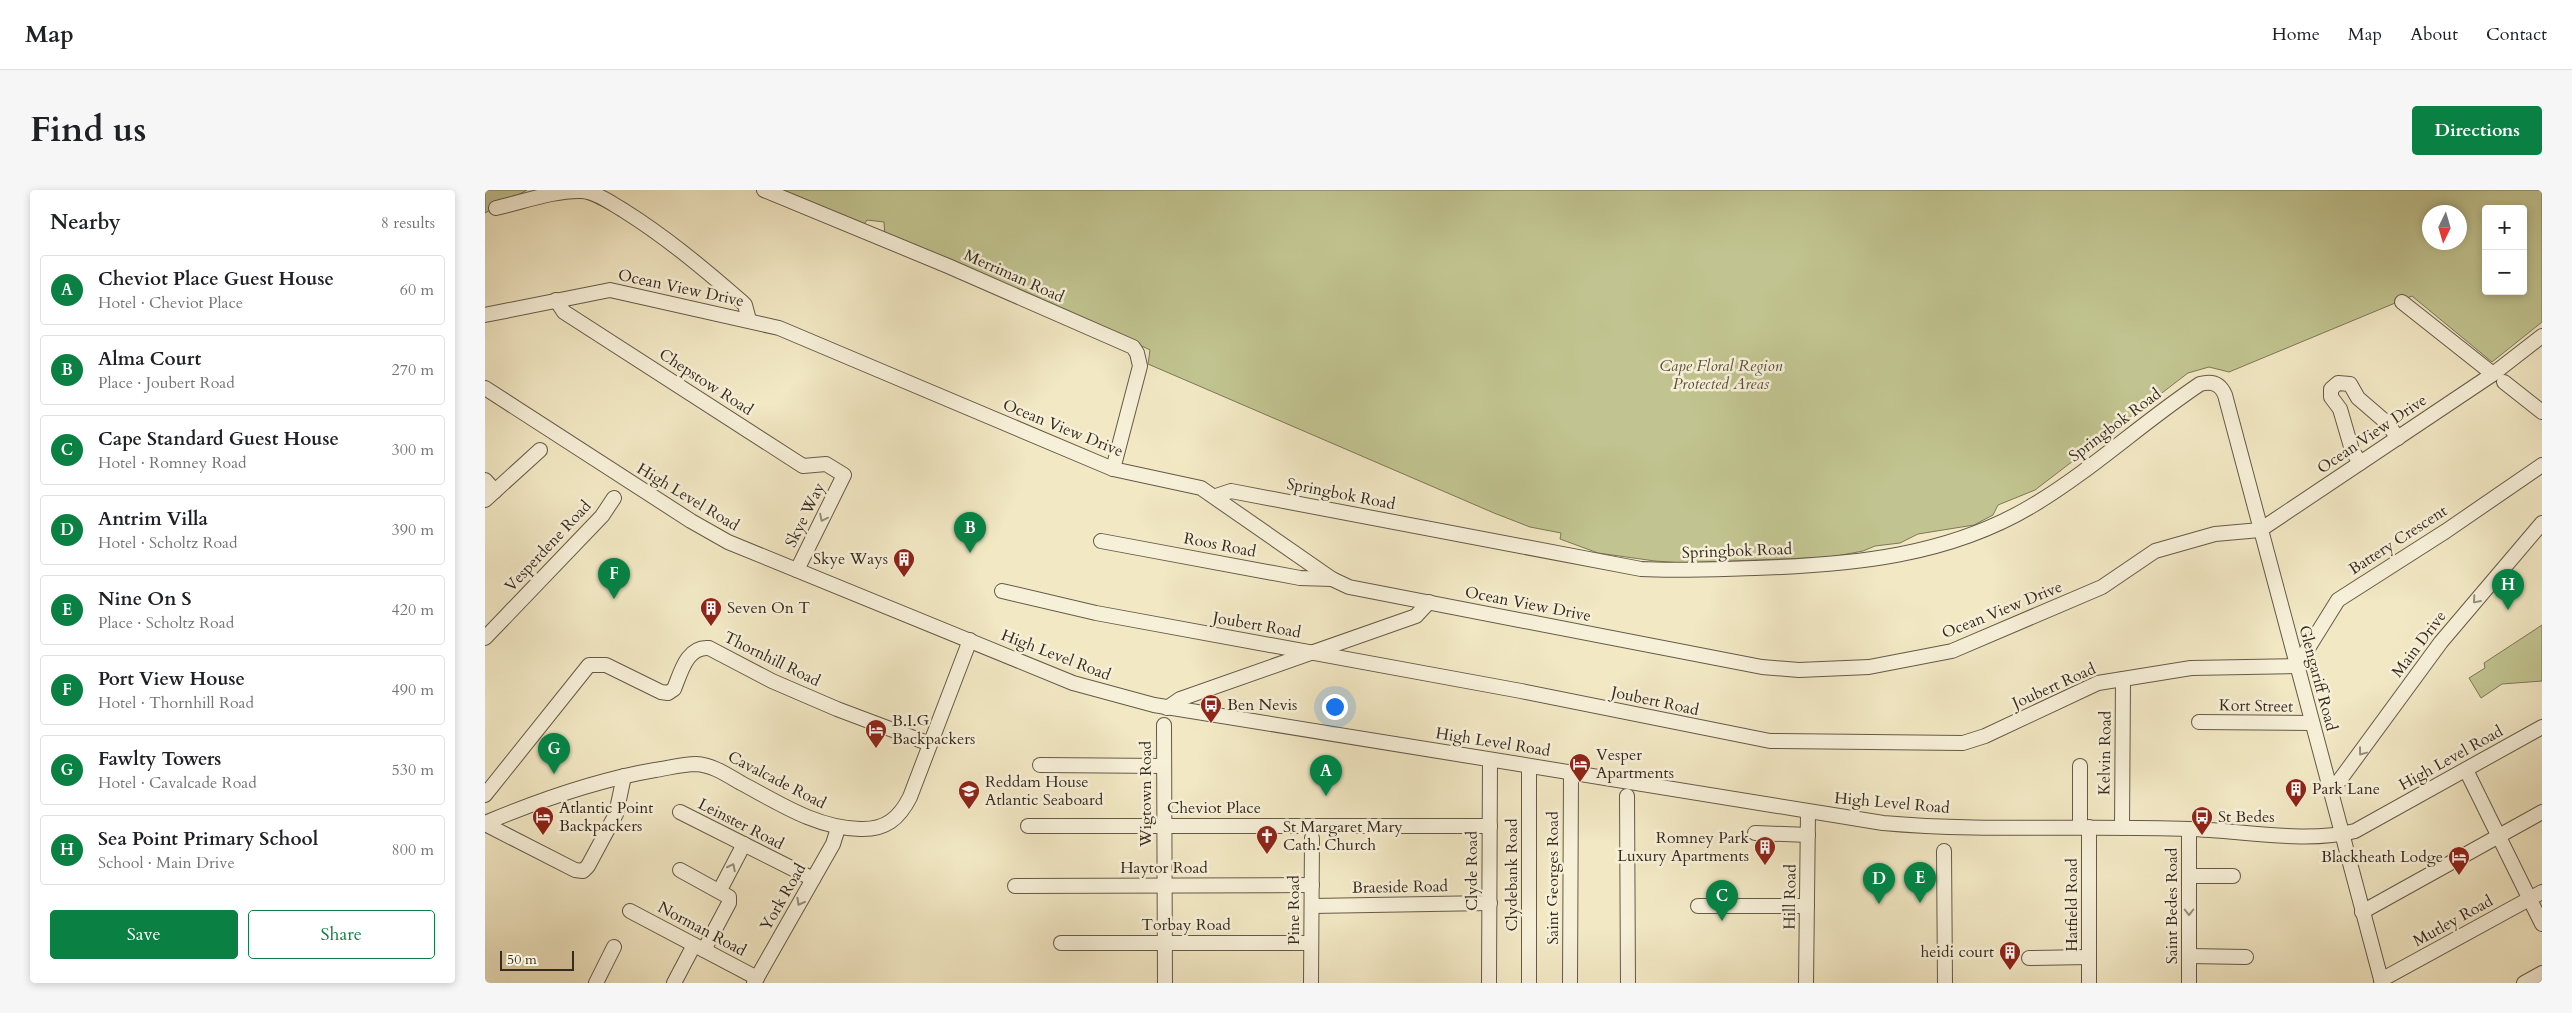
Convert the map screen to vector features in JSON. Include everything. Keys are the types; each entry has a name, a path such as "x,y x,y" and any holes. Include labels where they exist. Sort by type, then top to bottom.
{"street":[{"name":"Merriman Road","path":"764,190 948,266 1133,347 1137,353 1140,366 1113,469"},
{"path":"496,208 571,191 586,192 604,199 659,233 695,261 745,305 749,320"},
{"name":"Ocean View Drive","path":"485,315 610,290 779,328 1113,469 1192,484 1216,496 1332,579 1349,587 1762,667 1799,670 1869,667 1968,646 2102,587 2148,556 2173,545 2215,534 2260,530 2398,438 2499,378 2542,336"},
{"name":"Chepstow Road","path":"556,300 564,312 803,466 826,464 844,475"},
{"path":"2402,302 2542,412"},
{"name":"Springbok Road","path":"1216,496 1231,491 1641,569 1691,570 1853,563 1891,558 1928,549 1962,538 2008,518 2064,486 2200,384 2210,382 2217,384"},
{"path":"2360,463 2349,443 2340,409 2331,397 2331,389 2337,383 2346,382 2353,387 2358,398 2387,423 2398,438"},
{"name":"Glengariff Road","path":"2217,384 2225,395 2311,723 2382,982"},
{"name":"High Level Road","path":"485,388 709,533 1073,683 1167,708 1808,812 1911,826 2189,828 2323,836 2355,831 2542,727"},
{"path":"485,480 490,495 540,450"},
{"name":"Battery Crescent","path":"2297,666 2338,600 2446,531 2542,465"},
{"name":"Skye Way","path":"797,570 844,475"},
{"name":"Vesperdene Road","path":"485,638 602,516 614,498"},
{"name":"Main Drive","path":"2331,792 2441,642 2542,524"},
{"name":"Roos Road","path":"1101,541 1300,578 1332,579"},
{"name":"Joubert Road","path":"1002,592 1096,612 1770,741 1963,743 1985,736 2098,683 2191,668 2297,666"},
{"path":"1167,708 1180,699 1417,616 1429,602"},
{"name":"Cavalcade Road","path":"485,824 575,789 624,776 686,764 708,766 799,814 838,828 877,829 893,822 906,804 969,640"},
{"name":"Thornhill Road","path":"485,795 584,668 593,663 606,665 661,692 668,693 674,688 693,651 700,648 709,648 772,680 837,709 930,744"},
{"name":"Kelvin Road","path":"2122,828 2123,679"},
{"name":"Kort Street","path":"2199,722 2311,723"},
{"name":"Wigtown Road","path":"1164,724 1165,983"},
{"name":"Clyde Road","path":"1489,983 1490,760"},
{"path":"1039,765 1164,766"},
{"name":"Clydebank Road","path":"1529,766 1529,983"},
{"name":"Hatfield Road","path":"2080,766 2089,983"},
{"path":"2466,770 2499,836 2536,896 2542,924"},
{"name":"Saint Georges Road","path":"1570,983 1571,773"},
{"path":"485,824 575,870 583,871 588,866 616,814 624,776"},
{"path":"1627,796 1628,983"},
{"name":"Leinster Road","path":"680,812 813,880"},
{"name":"Hill Road","path":"1806,983 1808,812"},
{"path":"2362,912 2542,812"},
{"name":"Cheviot Place","path":"1028,826 1490,826"},
{"name":"York Road","path":"756,980 833,844 838,828"},
{"name":"Saint Bedes Road","path":"2189,828 2189,983"},
{"path":"1755,833 1807,835"},
{"name":"Pine Road","path":"1311,983 1312,838"},
{"path":"725,893 743,844"},
{"path":"1944,851 1945,983"},
{"path":"674,983 729,903 725,893 679,870"},
{"path":"2189,876 2233,876"},
{"name":"Haytor Road","path":"1015,886 1312,885"},
{"name":"Mutley Road","path":"2382,982 2536,896"},
{"name":"Braeside Road","path":"1312,906 1490,903"},
{"path":"1698,906 1807,906"},
{"name":"Norman Road","path":"630,911 756,980"},
{"name":"Torbay Road","path":"1061,943 1311,943"},
{"path":"596,983 614,947"},
{"path":"2189,956 2246,957"},
{"path":"2029,958 2089,957"},
{"path":"2524,983 2542,973"}],"green space":[{"path":"485,190 527,190 485,213"},
{"name":"Cape Floral Region Protected Areas","path":"774,190 2542,190 2542,322 2492,362 2412,296 2229,372 2209,367 2188,373 2035,490 1998,505 1993,515 1974,525 1918,534 1900,543 1875,546 1863,551 1831,557 1683,563 1598,553 1560,539 1561,533 1530,527 1494,513 1148,364 1150,350 953,262 885,238 884,222 867,220 862,227"},
{"path":"2542,625 2542,681 2502,684 2481,698 2469,678 2485,668 2484,663"}],"place":[{"name":"Alma Court","path":"970,553"},
{"name":"Skye Ways","path":"904,578"},
{"name":"Port View House","path":"614,599"},
{"name":"Sea Point Primary School","path":"2508,610"},
{"name":"Seven On T","path":"711,627"},
{"name":"Ben Nevis","path":"1211,724"},
{"name":"B.I.G Backpackers","path":"876,749"},
{"name":"Fawlty Towers","path":"554,774"},
{"name":"Vesper Apartments","path":"1580,783"},
{"name":"Cheviot Place Guest House","path":"1326,796"},
{"name":"Park Lane","path":"2296,808"},
{"name":"Reddam House Atlantic Seaboard","path":"969,810"},
{"name":"Atlantic Point Backpackers","path":"543,836"},
{"name":"St Bedes","path":"2202,836"},
{"name":"St Margaret Mary Cath. Church","path":"1267,855"},
{"name":"Romney Park Luxury Apartments","path":"1765,866"},
{"name":"Blackheath Lodge","path":"2459,876"},
{"name":"Nine On S","path":"1920,903"},
{"name":"Antrim Villa","path":"1879,904"},
{"name":"Cape Standard Guest House","path":"1722,921"},
{"name":"heidi court","path":"2010,971"}]}
